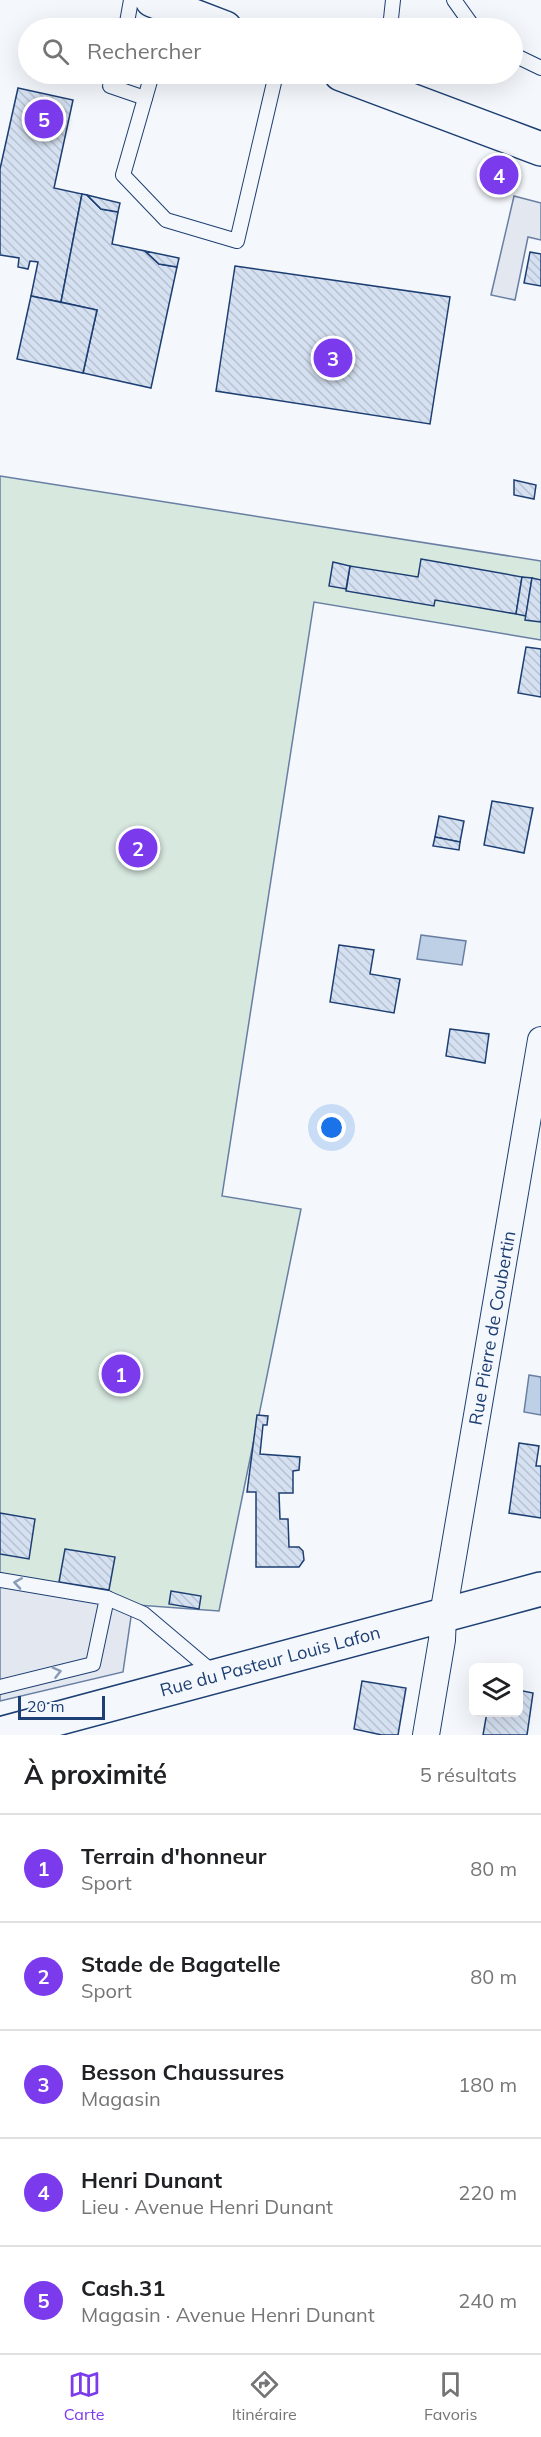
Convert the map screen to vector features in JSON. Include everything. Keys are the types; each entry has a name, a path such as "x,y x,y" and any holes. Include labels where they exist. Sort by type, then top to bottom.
{"main road":[{"path":"389,84 541,149"},
{"name":"Rue du Pasteur Louis Lafon","path":"0,1734 541,1589"}],"street":[{"name":"Rue Pierre de Coubertin","path":"426,1735 442,1640 443,1615 541,1040"}],"lane":[{"path":"131,0 175,17"},
{"path":"391,18 393,0"},
{"path":"454,0 467,18"},
{"path":"523,59 541,68"},
{"path":"111,84 110,86 145,98"},
{"path":"149,84 123,175 166,220 237,241 274,84"},
{"path":"0,1580 107,1598 144,1614 217,1676"},
{"path":"0,1687 93,1664 107,1598"}],"shaded area":[{"path":"514,196 541,203 541,240 528,237 515,300 491,295"},
{"path":"0,476 541,561 541,640 314,602 222,1196 301,1209 219,1611 0,1595"},
{"path":"0,1579 133,1603 123,1672 0,1701"}],"water":[{"path":"421,935 466,941 462,965 417,959"},
{"path":"529,1375 541,1377 541,1415 524,1412"}],"building":[{"path":"18,88 73,100 54,188 82,194 61,302 31,296 38,262 30,261 28,269 18,267 19,258 0,255 0,169"},
{"path":"494,168 507,171 503,181 493,180"},
{"path":"82,194 87,195 101,209 118,212 112,244 145,251 159,264 177,267 151,388 83,373 97,310 61,302"},
{"path":"87,195 120,203 118,212 101,209"},
{"path":"145,251 179,258 177,267 159,264"},
{"path":"530,252 541,254 541,286 524,283"},
{"path":"235,266 450,297 430,424 216,391"},
{"path":"31,296 97,310 83,373 17,359"},
{"path":"514,480 536,485 534,499 514,495"},
{"path":"421,559 522,577 516,614 435,600 434,606 346,591 350,566 418,577"},
{"path":"333,562 350,566 346,589 329,586"},
{"path":"522,577 532,578 526,616 516,614"},
{"path":"532,578 541,580 541,622 525,620"},
{"path":"526,647 541,649 541,697 518,693"},
{"path":"492,801 533,808 524,853 484,845"},
{"path":"439,816 464,821 460,842 435,837"},
{"path":"435,837 460,842 459,850 433,846"},
{"path":"339,945 374,950 370,974 400,979 394,1013 330,1002"},
{"path":"450,1029 489,1034 485,1063 446,1056"},
{"path":"257,1415 268,1416 267,1425 263,1425 260,1454 300,1457 299,1470 293,1471 293,1493 279,1493 280,1519 288,1519 289,1547 299,1547 303,1551 304,1560 299,1567 256,1567 256,1492 247,1492"},
{"path":"519,1443 539,1446 536,1466 541,1466 541,1518 509,1513"},
{"path":"0,1513 35,1519 29,1559 0,1554"},
{"path":"65,1549 115,1557 109,1590 59,1582"},
{"path":"171,1591 201,1596 199,1609 169,1604"},
{"path":"362,1681 406,1688 398,1735 382,1735 354,1729"},
{"path":"523,1691 533,1693 527,1735 483,1735 486,1717 523,1717"}],"place":[{"name":"Cash.31","path":"44,119"},
{"name":"Henri Dunant","path":"499,175"},
{"name":"Besson Chaussures","path":"333,358"},
{"name":"Stade de Bagatelle","path":"138,848"},
{"name":"Terrain d'honneur","path":"121,1374"}]}
